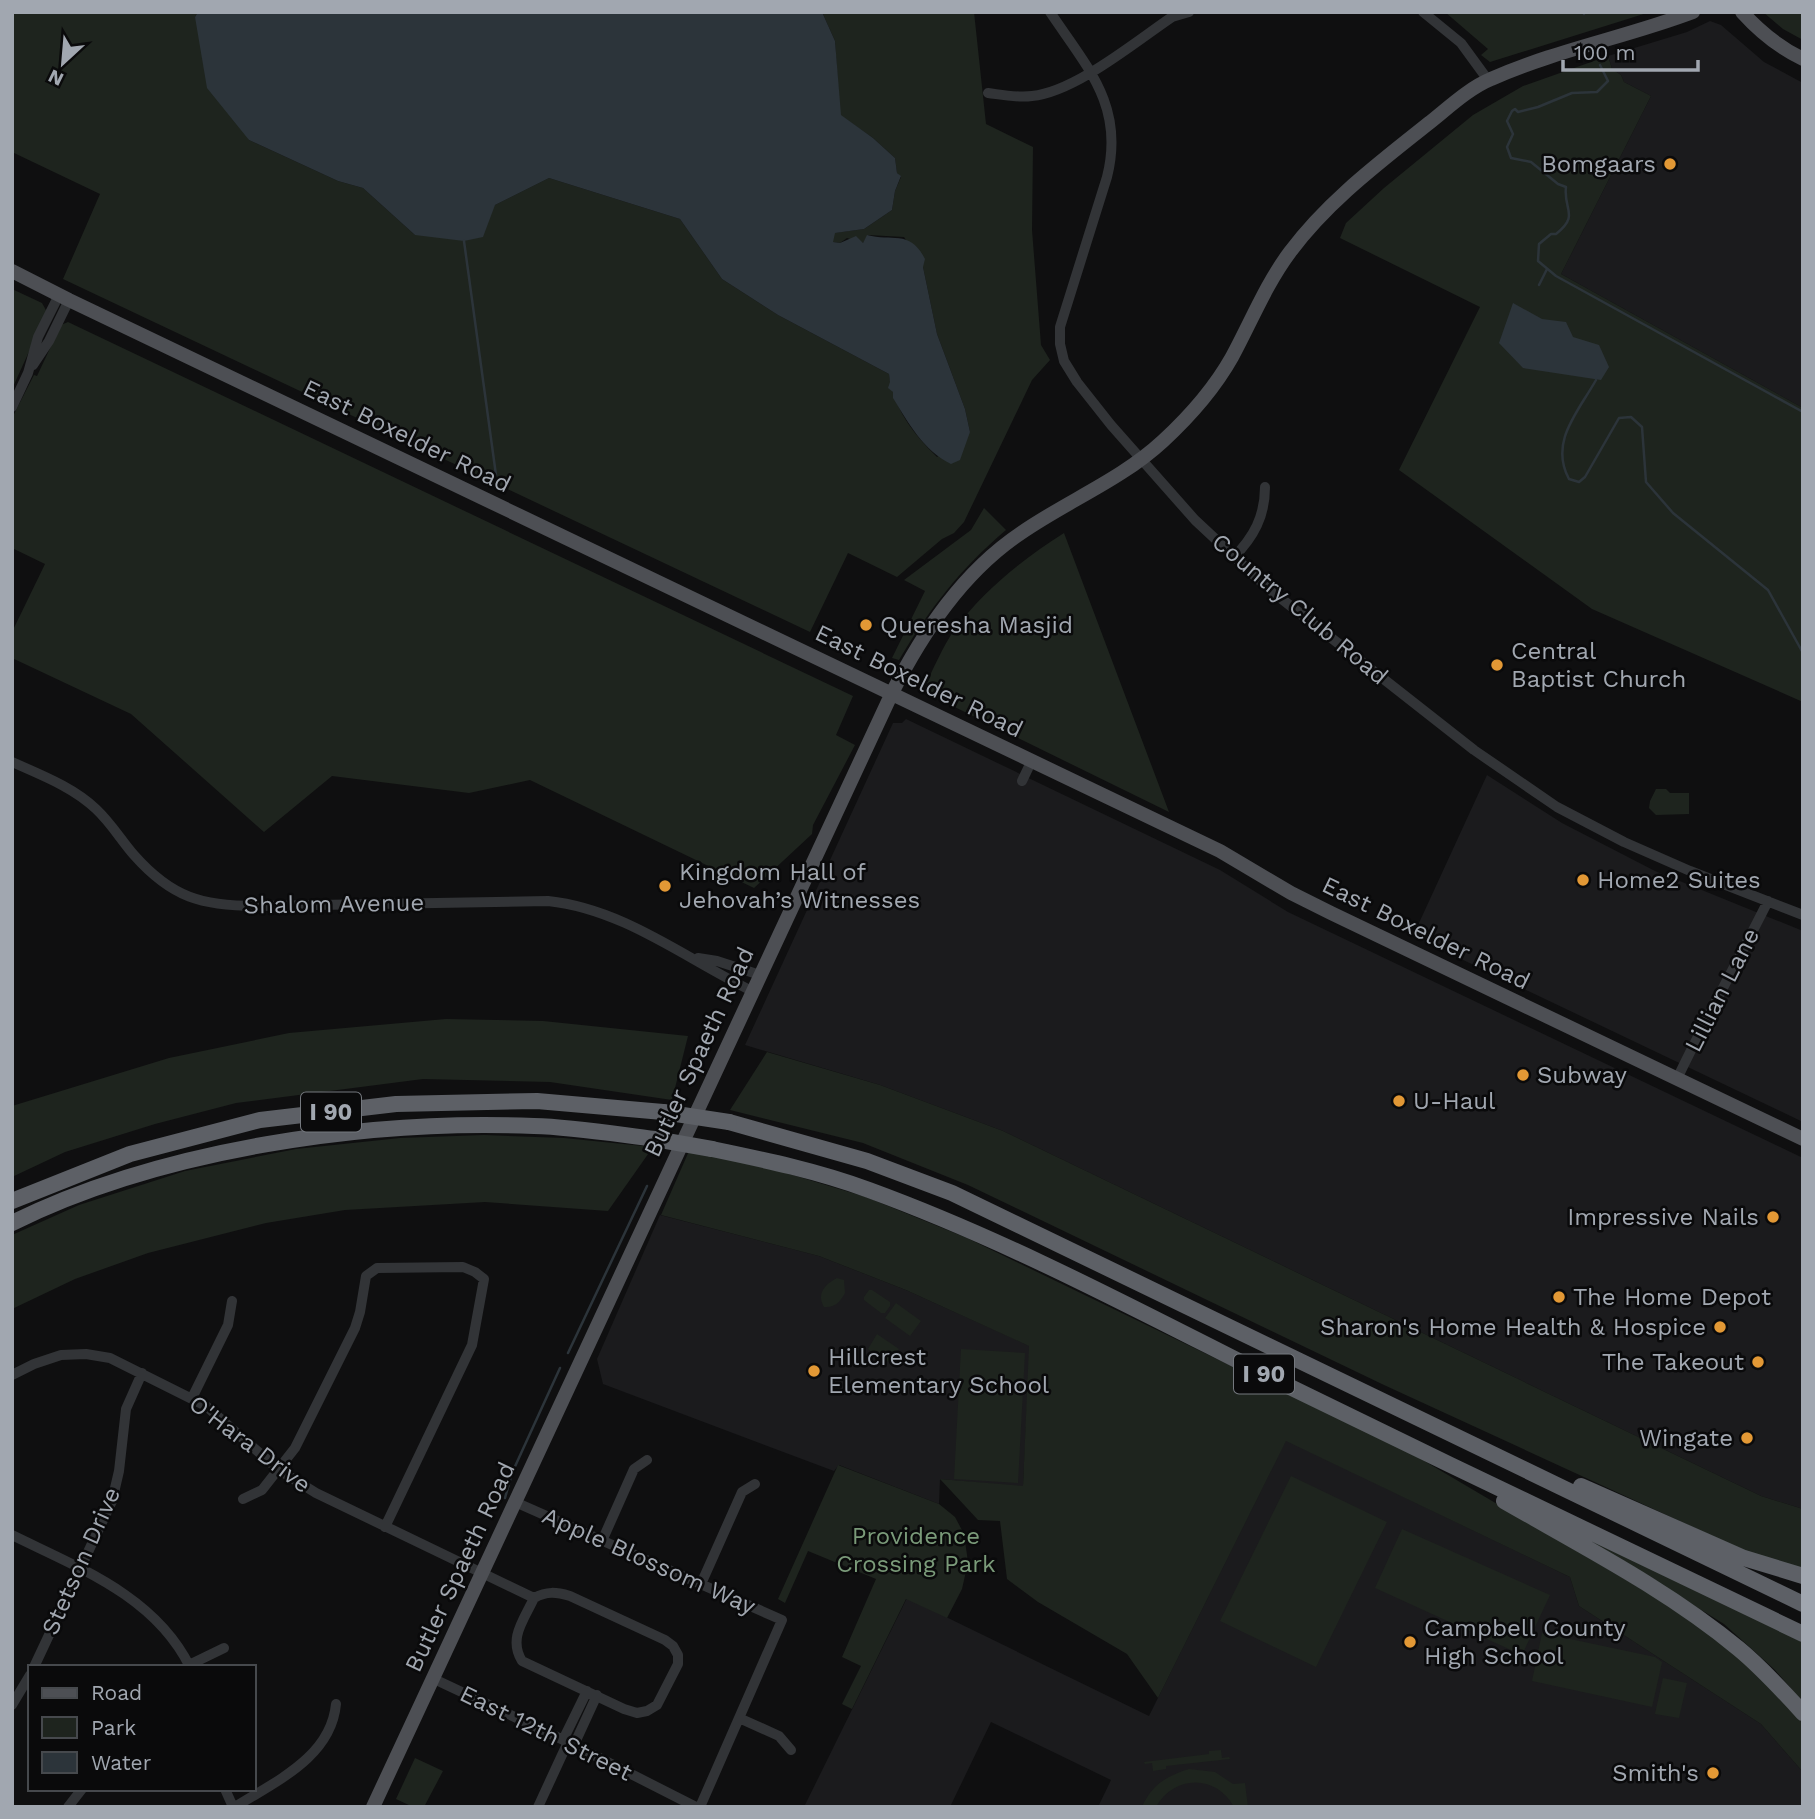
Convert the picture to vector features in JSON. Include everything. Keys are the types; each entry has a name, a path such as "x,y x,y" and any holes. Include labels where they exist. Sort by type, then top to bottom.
{"highway":[{"name":"I 90","path":"12,1201 130,1154 260,1120 396,1104 537,1101 663,1112 729,1122 867,1161 953,1193 1803,1604"},
{"name":"I 90","path":"12,1223 121,1180 204,1157 320,1135 449,1125 523,1125 655,1139 778,1163 867,1189 959,1226 1066,1275 1374,1428 1803,1634"},
{"name":"I 90","path":"1316,1369 1744,1558 1803,1576"},
{"name":"I 90","path":"1374,1428 1560,1534 1699,1618 1772,1679 1803,1713"}],"main road":[{"name":"Butler Spaeth Road","path":"373,1807 892,693 938,615 987,560 1020,533 1141,458 1188,417 1230,360 1287,256 1318,217 1379,163 1488,80 1693,12"},
{"path":"1742,12 1762,33 1784,50 1803,59"},
{"name":"East Boxelder Road","path":"12,271 1220,851 1321,908 1803,1139"}],"street":[{"name":"Country Club Road","path":"1049,12 1091,73 1105,100 1112,125 1112,158 1059,327 1064,361 1077,382 1195,520 1233,558 1467,744 1530,790 1569,814 1624,842 1803,915"},
{"path":"988,93 1016,97 1035,96 1068,86 1172,17 1189,12"},
{"path":"1423,12 1461,43 1488,80"},
{"path":"12,407 28,373 49,341 64,298"},
{"path":"1233,558 1253,534 1261,519 1265,487"},
{"path":"1022,781 1032,761"},
{"name":"Shalom Avenue","path":"12,762 82,797 98,811 134,855 159,880 184,896 203,902 222,906 523,902 572,904 601,913 695,958 713,972 752,991"},
{"name":"Lillian Lane","path":"1678,1079 1714,1002 1741,956 1768,901"},
{"name":"Shalom Avenue","path":"695,958 717,961 760,975"},
{"path":"243,1499 262,1489 295,1448 355,1328 366,1276 377,1268 463,1268 484,1279 472,1345 385,1527"},
{"path":"192,1398 228,1325 232,1301"},
{"name":"O'Hara Drive","path":"12,1375 61,1355 86,1354 110,1358 206,1406 279,1470 316,1493 534,1598"},
{"name":"Stetson Drive","path":"36,1665 112,1501 127,1409 142,1373"},
{"path":"602,1541 634,1469 647,1460"},
{"path":"701,1584 742,1492 755,1484"},
{"name":"Apple Blossom Way","path":"515,1502 782,1620 739,1718"},
{"path":"12,1535 125,1594 153,1615 188,1665"},
{"path":"555,1592 570,1596 666,1640 673,1646 678,1655 678,1664 657,1705 637,1713 522,1661 516,1650 516,1638 534,1598 555,1592"},
{"path":"191,1665 224,1648"},
{"name":"Stetson Drive","path":"12,1704 28,1679"},
{"name":"East 12th Street","path":"434,1679 698,1807"},
{"path":"538,1807 592,1693"},
{"path":"226,1791 234,1807 295,1769 325,1739 335,1718 336,1704"},
{"path":"698,1807 739,1718 779,1737 791,1750"},
{"path":"68,1807 80,1791"}],"shaded area":[{"path":"1710,21 1721,25 1764,62 1803,83 1803,408 1561,274 1651,96 1624,82 1621,75 1612,69 1608,56 1687,32"},
{"path":"906,719 1220,870 1288,912 1803,1158 1803,1509 1761,1496 1003,1131 880,1085 745,1045 893,723 902,723"},
{"path":"1487,775 1562,823 1655,871 1803,931 1803,1122 1413,936"},
{"name":"Hillcrest Elementary School","path":"660,1215 819,1256 906,1290 1030,1346 1023,1487 940,1479 939,1504 839,1465 834,1471 603,1384 597,1359"},
{"name":"Campbell County High School","path":"1286,1440 1570,1577 1579,1606 1761,1724 1803,1772 1803,1807 1098,1807 1111,1780 991,1722 950,1807 804,1807 907,1598 1149,1716"}],"green space":[{"path":"12,12 198,12 195,17 249,140 338,181 363,188 415,235 495,205 549,178 680,219 722,279 778,315 889,374 900,409 937,457 970,432 965,409 937,334 923,267 904,237 868,235 863,243 847,238 840,243 832,242 834,233 864,229 892,210 895,191 901,177 897,173 895,158 873,138 840,115 835,41 822,12 974,12 986,124 1033,147 1032,230 1041,345 1050,360 1032,380 964,522 954,533 942,539 897,577 848,553 810,632 63,279 100,194 12,152"},
{"path":"1445,12 1650,12 1490,62 1481,55 1488,49"},
{"path":"1763,12 1803,12 1803,40 1783,29"},
{"path":"1608,56 1612,69 1621,75 1624,82 1651,96 1561,274 1803,408 1803,702 1592,609 1399,470 1480,307 1340,238 1346,223 1473,115 1523,86"},
{"path":"12,289 42,303 47,312 12,389"},
{"path":"68,322 853,696 836,735 855,745 813,825 812,834 754,888 530,780 469,793 332,776 264,832 131,714 12,658 12,632 45,564 12,548 12,418 34,375 37,376 61,325"},
{"path":"984,508 1006,530 974,559 947,590 899,660 892,658 925,591 904,580 971,530"},
{"path":"1064,533 1169,812 922,691 946,643 978,601 1034,553"},
{"path":"1656,789 1666,789 1670,793 1689,793 1689,814 1656,815 1649,808"},
{"path":"446,1019 543,1021 688,1036 672,1100 550,1082 423,1079 236,1103 155,1124 65,1152 12,1177 12,1106 169,1058 289,1033"},
{"path":"767,1052 880,1085 1003,1131 1761,1496 1803,1509 1803,1569 1747,1552 1384,1385 968,1185 863,1143 730,1110"},
{"path":"484,1135 564,1138 653,1147 608,1211 485,1202 345,1210 266,1223 148,1253 75,1279 12,1309 12,1235 79,1205 185,1171 296,1149 400,1138"},
{"path":"689,1151 776,1170 866,1197 967,1238 1409,1452 1677,1610 1738,1656 1803,1723 1803,1772 1761,1724 1579,1606 1570,1577 1286,1441 1158,1698 1127,1654 1038,1602 1007,1579 1000,1521 978,1520 940,1479 1023,1486 1029,1346 906,1290 819,1256 661,1215"},
{"path":"837,1278 844,1280 845,1293 837,1304 824,1307 821,1294 829,1283"},
{"path":"869,1290 890,1302 885,1313 881,1313 864,1300"},
{"path":"896,1303 921,1321 910,1336 885,1318"},
{"path":"877,1334 899,1349 890,1361 886,1362 868,1349"},
{"path":"961,1349 1025,1353 1018,1483 954,1479"},
{"name":"Providence Crossing Park","path":"838,1465 939,1504 955,1517 964,1534 968,1562 962,1589 947,1618 906,1599 852,1709 842,1704 861,1666 842,1657 876,1579 808,1551 785,1603 778,1599"},
{"path":"1291,1476 1387,1522 1316,1667 1220,1621"},
{"path":"1402,1529 1550,1595 1522,1655 1375,1588"},
{"path":"1580,1535 1803,1642 1803,1702 1774,1669 1724,1624"},
{"path":"1542,1633 1655,1657 1662,1662 1652,1707 1532,1681"},
{"path":"1663,1678 1687,1683 1679,1718 1655,1714"},
{"path":"1221,1750 1222,1758 1230,1759 1166,1766 1166,1769 1153,1771 1152,1763 1144,1762 1209,1754 1209,1751"},
{"path":"415,1758 443,1771 424,1807 413,1807 396,1799"},
{"path":"1189,1769 1215,1772 1233,1784 1245,1783 1248,1807 1234,1807 1217,1789 1195,1783 1173,1789 1156,1807 1142,1807 1150,1792 1161,1782"}],"water":[{"path":"198,12 822,12 835,41 841,115 895,158 897,173 901,176 892,210 864,229 835,233 833,242 840,243 856,236 863,243 867,235 900,238 913,244 925,259 923,267 937,334 965,409 970,432 960,460 951,464 932,451 918,436 893,398 893,392 888,388 889,374 778,315 722,279 680,219 549,178 495,205 483,237 464,241 415,235 363,188 338,181 249,140 207,88 195,17"},
{"path":"1513,303 1542,319 1566,322 1573,337 1599,345 1609,367 1601,380 1523,368 1499,343"}],"waterway":[{"path":"1600,65 1608,81 1597,92 1572,93 1538,107 1518,112 1515,109 1507,121 1513,134 1507,147 1511,158 1531,162 1558,184 1566,187 1569,217 1556,234 1551,234 1539,244 1538,261 1556,276 1803,412"},
{"path":"464,241 496,475"},
{"path":"1539,285 1547,269"},
{"path":"1596,380 1574,416 1564,440 1562,452 1569,479 1579,482 1585,477 1619,418 1631,417 1642,427 1646,482 1673,513 1768,590 1803,653"},
{"path":"568,1353 647,1186"},
{"path":"505,1498 512,1473 560,1368"}],"place":[{"name":"Bomgaars","path":"1670,164"},
{"name":"Queresha Masjid","path":"866,625"},
{"name":"Central Baptist Church","path":"1497,665"},
{"name":"Home2 Suites","path":"1583,880"},
{"name":"Kingdom Hall of Jehovah’s Witnesses","path":"665,886"},
{"name":"Subway","path":"1523,1075"},
{"name":"U-Haul","path":"1399,1101"},
{"name":"Impressive Nails","path":"1773,1217"},
{"name":"The Home Depot","path":"1559,1297"},
{"name":"Sharon's Home Health & Hospice","path":"1720,1327"},
{"name":"The Takeout","path":"1758,1362"},
{"name":"Hillcrest Elementary School","path":"814,1371"},
{"name":"Wingate","path":"1747,1438"},
{"name":"Campbell County High School","path":"1410,1642"},
{"name":"Smith's","path":"1713,1773"}]}
